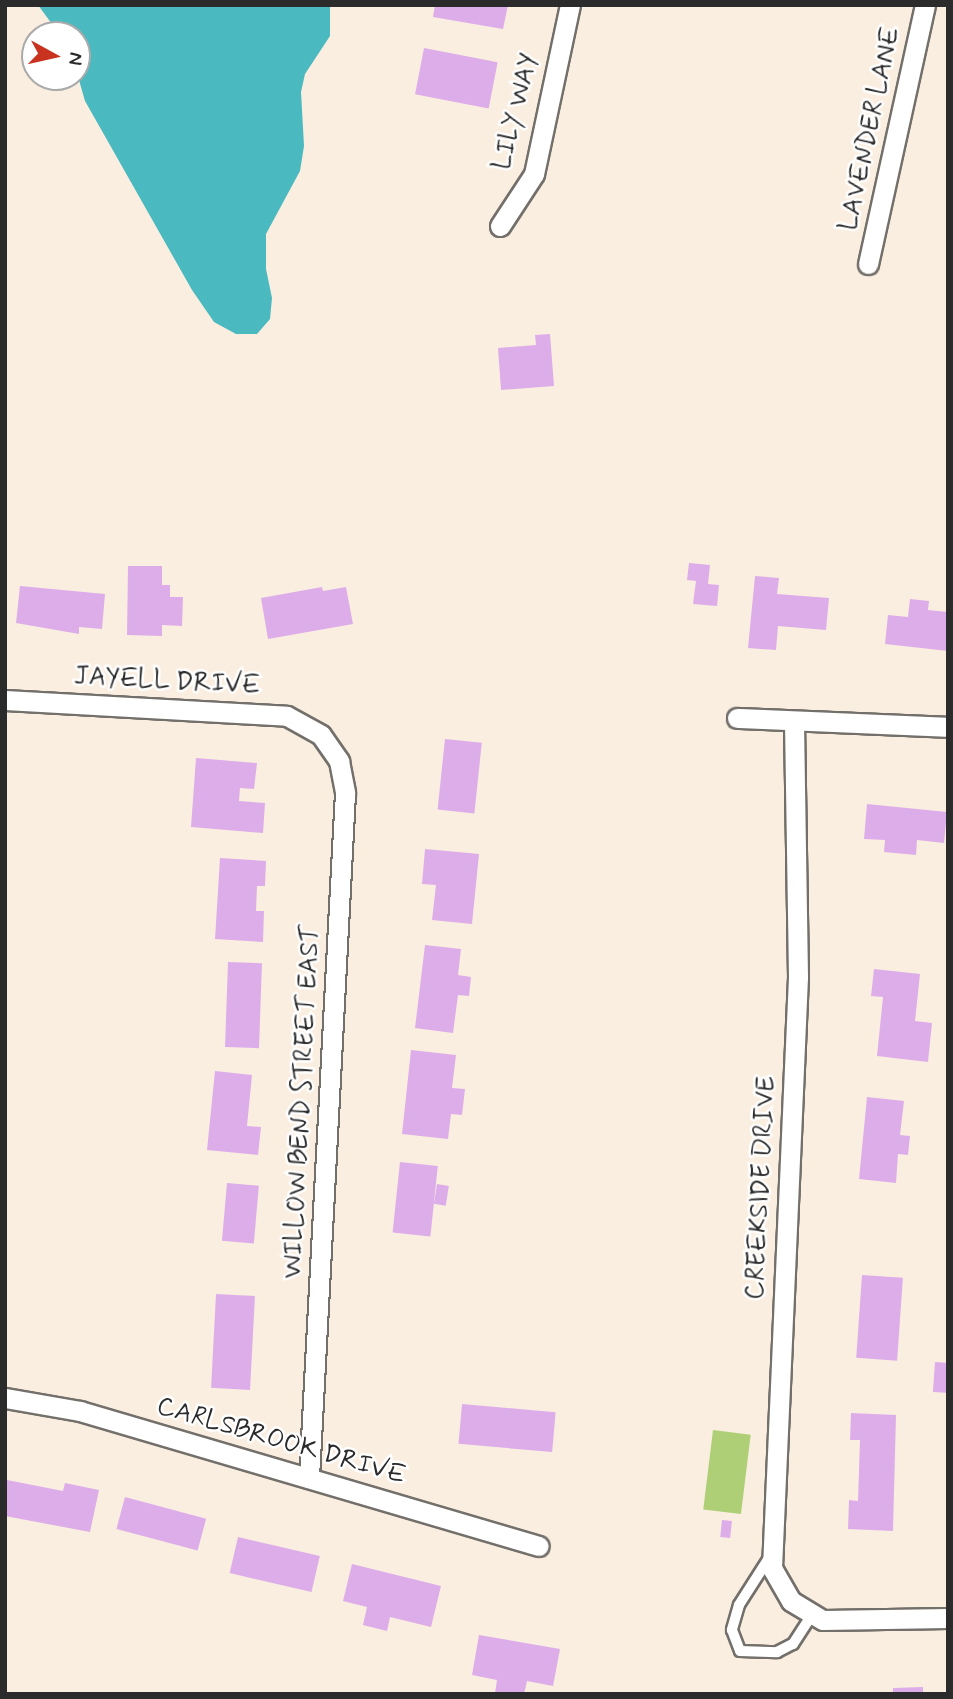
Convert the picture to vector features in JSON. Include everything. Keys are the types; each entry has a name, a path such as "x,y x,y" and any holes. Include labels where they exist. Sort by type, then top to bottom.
{"street":[{"name":"LILY WAY","path":"500,226 534,174 570,5"},
{"name":"LAVENDER LANE","path":"868,264 925,5"},
{"name":"JAYELL DRIVE","path":"5,700 274,714 299,721 321,735"},
{"path":"737,718 948,727"},
{"name":"CREEKSIDE DRIVE","path":"794,722 798,977 771,1555 783,1591 811,1616 836,1622 948,1618"},
{"name":"WILLOW BEND STREET EAST","path":"309,1478 345,793 339,761 321,735"},
{"name":"CARLSBROOK DRIVE","path":"5,1398 80,1411 539,1546"}],"lane":[{"path":"771,1555 739,1605 732,1630 740,1651 777,1652 793,1644 811,1616"}],"green space":[{"path":"713,1430 751,1435 741,1514 703,1509"}],"water":[{"path":"38,5 330,5 330,36 305,74 301,92 304,146 300,171 266,234 266,269 272,298 270,319 257,334 236,334 214,322 192,290 85,101 82,91 91,91 91,21 50,21"}],"building":[{"path":"435,5 508,5 503,29 433,17"},
{"path":"424,48 498,62 489,108 415,94"},
{"path":"550,334 554,386 501,390 498,348 536,345 535,335"},
{"path":"689,563 710,565 708,584 719,585 717,606 693,604 696,581 687,580"},
{"path":"128,566 162,566 162,585 170,585 170,597 183,597 182,626 162,625 162,636 127,635"},
{"path":"755,576 779,578 777,594 829,598 826,630 778,626 776,650 748,648"},
{"path":"20,586 105,594 102,629 79,627 79,634 16,623"},
{"path":"322,587 323,591 346,587 353,624 268,639 261,598"},
{"path":"910,599 929,601 928,610 948,612 948,651 885,644 888,615 908,617"},
{"path":"445,739 482,743 474,813 438,810"},
{"path":"196,758 257,763 254,789 240,788 239,801 265,803 263,833 191,827"},
{"path":"867,804 947,812 944,843 917,840 916,855 884,852 885,840 864,839"},
{"path":"425,849 479,854 472,924 432,920 436,885 422,884"},
{"path":"220,858 266,861 265,886 257,886 256,911 264,911 263,942 215,939"},
{"path":"425,945 461,949 458,975 471,977 469,996 458,995 453,1033 415,1028"},
{"path":"228,962 262,963 259,1048 225,1047"},
{"path":"874,969 920,974 915,1021 932,1023 928,1062 877,1056 883,997 871,996"},
{"path":"411,1050 456,1055 452,1088 465,1089 462,1115 451,1114 448,1139 402,1134"},
{"path":"215,1071 252,1075 247,1126 261,1127 258,1155 207,1150"},
{"path":"867,1097 904,1101 900,1135 910,1136 908,1155 898,1154 896,1183 859,1179"},
{"path":"400,1162 438,1166 430,1237 393,1233"},
{"path":"227,1183 259,1186 254,1244 222,1241"},
{"path":"437,1184 449,1186 446,1206 434,1204"},
{"path":"862,1275 903,1278 897,1361 856,1358"},
{"path":"216,1294 255,1296 250,1390 211,1388"},
{"path":"935,1362 948,1363 946,1393 933,1392"},
{"path":"462,1404 556,1412 552,1452 459,1444"},
{"path":"851,1413 896,1415 893,1531 848,1529 849,1500 858,1501 860,1440 850,1440"},
{"path":"7,1480 63,1491 65,1483 99,1490 90,1532 5,1516"},
{"path":"125,1497 206,1519 198,1551 116,1529"},
{"path":"722,1520 732,1521 730,1538 720,1537"},
{"path":"238,1537 320,1556 312,1592 230,1573"},
{"path":"352,1564 441,1586 431,1627 390,1617 387,1631 363,1625 367,1607 343,1601"},
{"path":"479,1635 560,1649 553,1686 527,1681 524,1694 495,1693 497,1680 472,1675"},
{"path":"923,1687 923,1694 893,1694 893,1688"}]}
